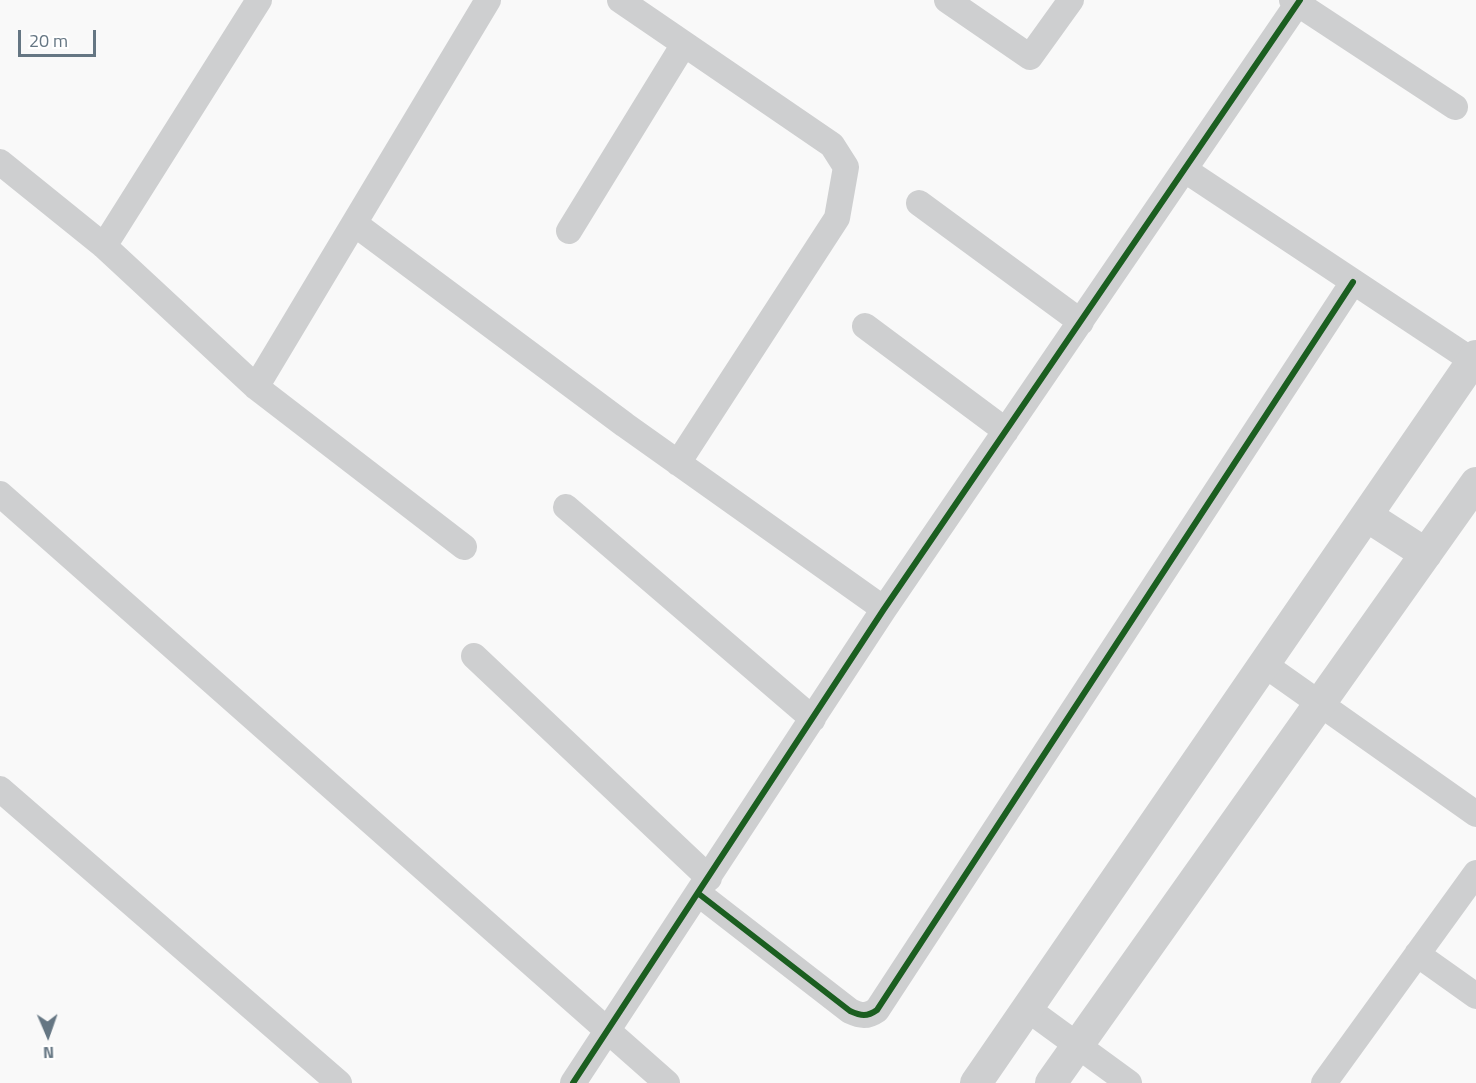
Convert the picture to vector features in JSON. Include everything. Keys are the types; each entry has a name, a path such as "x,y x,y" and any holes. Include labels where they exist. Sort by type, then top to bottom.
{"street":[{"path":"104,246 259,0"},
{"path":"256,387 488,0"},
{"path":"620,0 832,145 846,167 837,218 678,463"},
{"path":"947,0 1030,57 1071,0"},
{"path":"573,1083 608,1033 884,609 1185,170 1297,1 1455,107"},
{"path":"569,231 684,44"},
{"path":"0,162 104,246 256,387 464,548"},
{"path":"976,1083 1029,1010 1475,360 1185,170"},
{"path":"919,203 1081,322"},
{"path":"355,224 678,463 884,609"},
{"path":"474,656 704,886 850,1011 860,1016 870,1015 877,1010 1353,282"},
{"path":"865,327 1006,431"},
{"path":"1051,1083 1476,483"},
{"path":"0,494 667,1083"},
{"path":"566,507 813,719"},
{"path":"1367,516 1426,554"},
{"path":"1265,665 1476,814"},
{"path":"0,789 339,1083"},
{"path":"1324,1083 1476,873"},
{"path":"1417,954 1476,996"},
{"path":"1029,1010 1129,1083"}],"cycle path":[{"path":"573,1083 884,609 1300,0"},
{"path":"699,894 850,1011 864,1015 877,1010 1353,282"}]}
